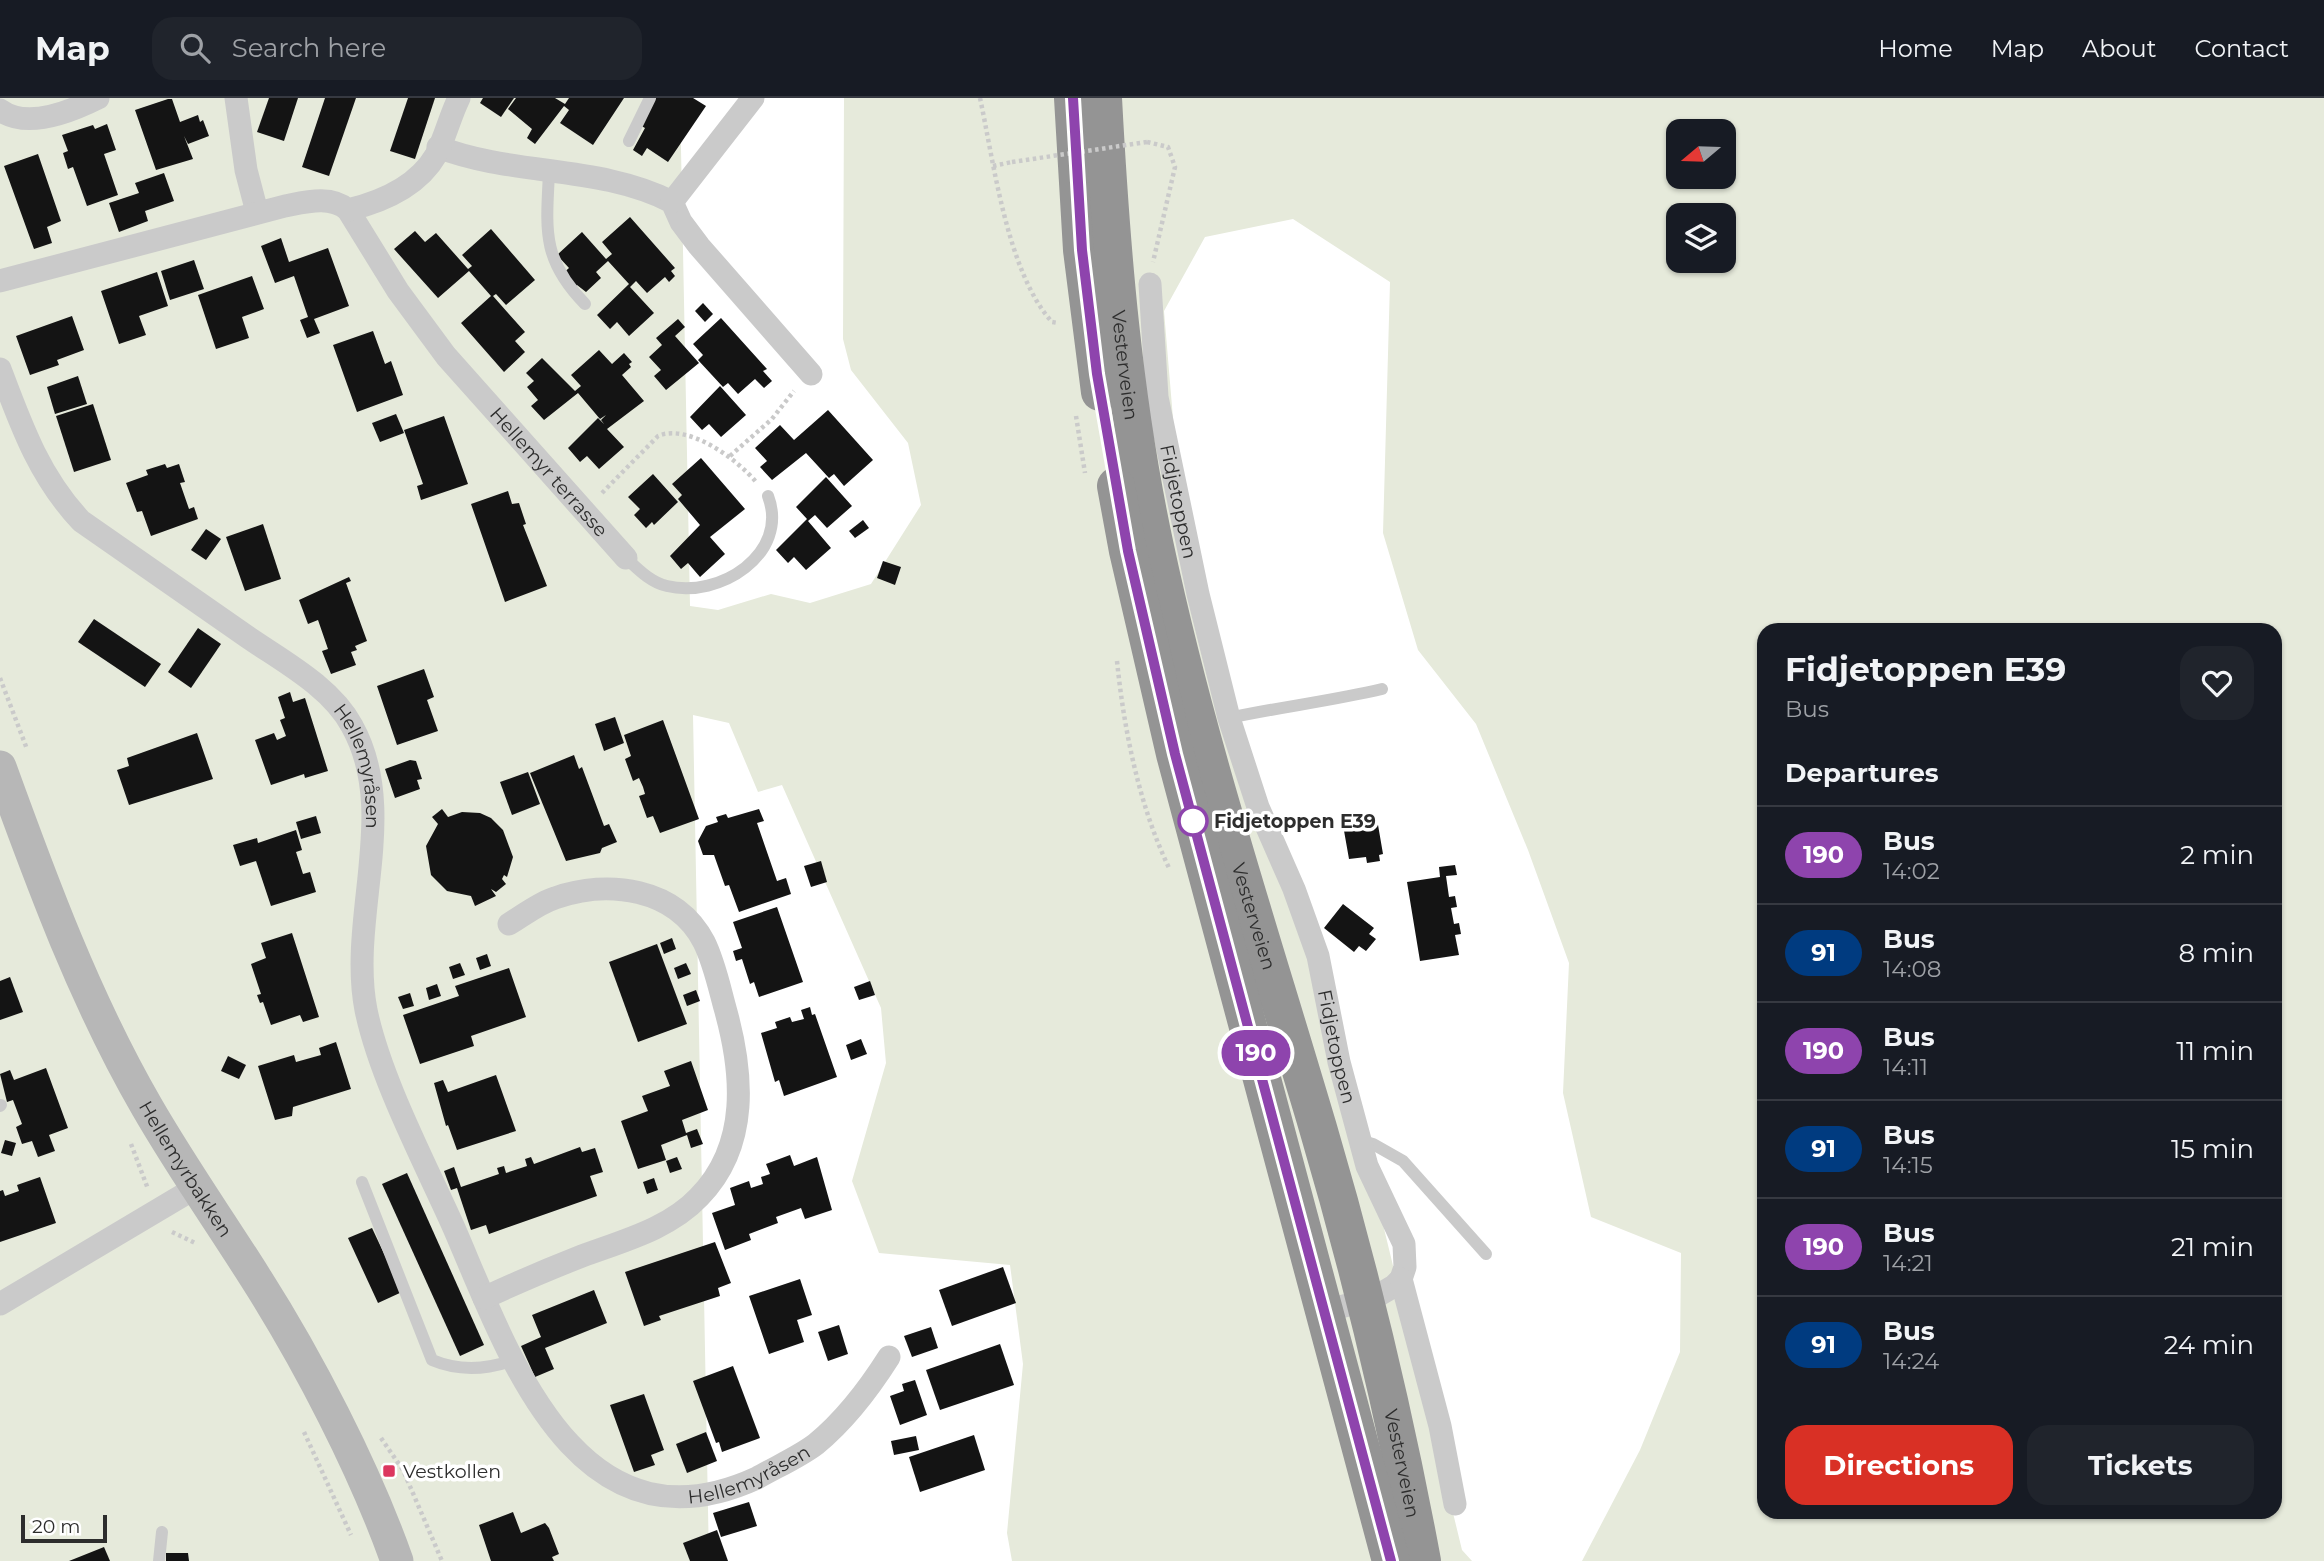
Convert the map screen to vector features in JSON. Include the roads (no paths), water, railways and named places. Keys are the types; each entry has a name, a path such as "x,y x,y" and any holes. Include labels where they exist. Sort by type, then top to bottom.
{"highway":[{"name":"Vesterveien","path":"1073,98 1082,250 1097,374 1128,551 1175,754 1391,1561"},
{"name":"Vesterveien","path":"1103,98 1123,370 1154,544 1202,742 1320,1133 1364,1301 1422,1561"}],"street":[{"path":"0,110 24,118 50,117 98,98"},
{"path":"236,98 246,170 257,212"},
{"path":"0,281 155,242 257,212 315,201 339,202 348,209 374,203 406,187 430,162 459,98"},
{"path":"672,202 754,98"},
{"path":"438,147 478,161 627,184 672,202 681,222 699,246 805,379"},
{"name":"Hellemyr terrasse","path":"348,209 398,291 446,356 626,558"},
{"name":"Fidjetoppen","path":"1150,284 1157,397 1198,594 1230,718 1258,807 1294,889 1318,956 1339,1062 1367,1166 1404,1244 1405,1267 1401,1279 1440,1426 1455,1504"},
{"name":"Hellemyråsen","path":"0,369 40,468 57,495 81,521 304,677 339,707 352,725 363,750 371,792 371,844 361,955 366,1012 390,1079 510,1361 558,1443 582,1468 628,1496 680,1503 715,1497 741,1487 816,1444 848,1411 890,1357"},
{"name":"Hellemyrbakken","path":"16,765 51,906 75,963 126,1068 195,1188 284,1324 368,1490 397,1561"},
{"path":"484,1298 647,1231 685,1211 702,1195 720,1168 734,1133 740,1103 738,1062 712,963 704,942 680,912 653,896 636,890 600,890 554,898 509,924"},
{"path":"0,1304 195,1188"},
{"path":"1324,1311 1382,1294 1401,1279"}],"lane":[{"path":"629,141 650,98"},
{"path":"549,173 548,232 552,261 564,282 585,304"},
{"name":"Hellemyr terrasse","path":"626,558 646,576 664,585 701,589 716,586 741,571 764,544 774,511 768,496"},
{"path":"1230,718 1285,707 1317,704 1382,689"},
{"path":"1359,1140 1404,1161 1486,1254"},
{"path":"362,1182 432,1360 460,1368 493,1367 510,1361"},
{"path":"159,1561 162,1532"}],"place":[{"name":"Fidjetoppen E39","path":"1193,821"},
{"name":"Vestkollen","path":"389,1471"}]}
